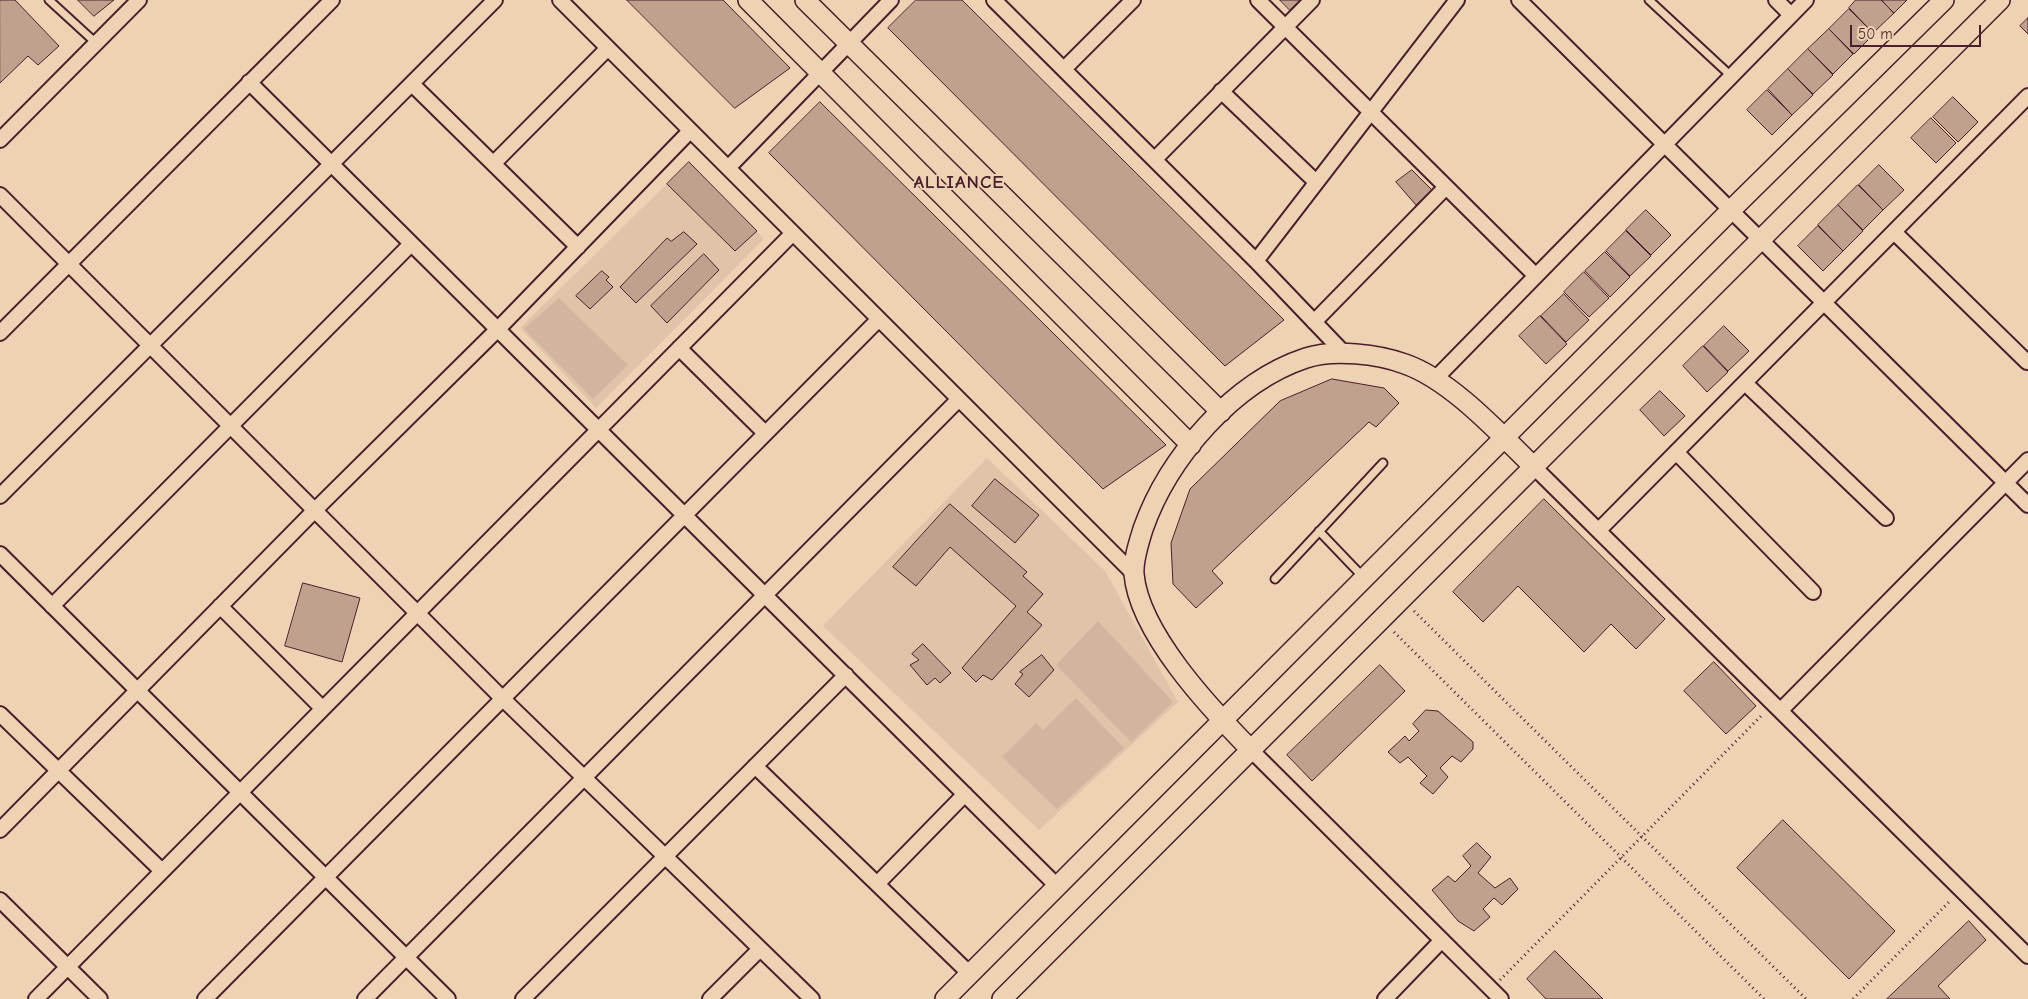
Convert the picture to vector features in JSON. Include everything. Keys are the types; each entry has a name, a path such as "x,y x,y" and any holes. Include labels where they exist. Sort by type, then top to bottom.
{"street":[{"path":"0,140 139,0"},
{"path":"0,332 332,0"},
{"path":"0,496 494,0"},
{"path":"560,0 1134,574"},
{"path":"748,0 1190,445"},
{"path":"805,0 1221,412"},
{"path":"728,168 891,0"},
{"path":"1064,69 1134,0"},
{"path":"1258,0 1536,276"},
{"path":"1155,159 1312,0"},
{"path":"1256,260 1372,113 1457,0"},
{"path":"1519,0 2028,505"},
{"path":"1776,0 1791,15"},
{"path":"1434,379 1665,144 1730,75 1806,0"},
{"path":"945,999 1730,211 1944,0"},
{"path":"1002,999 2000,0"},
{"path":"1000,2 1064,69 1256,260 1343,352"},
{"path":"494,164 608,48"},
{"path":"249,82 1057,886"},
{"path":"412,84 578,247"},
{"path":"1221,91 1316,182"},
{"path":"1599,530 2028,96"},
{"path":"0,830 316,509 498,329 690,131"},
{"path":"1314,322 1446,187"},
{"path":"0,195 316,509 503,699 812,999"},
{"path":"1894,232 2027,362"},
{"path":"36,999 793,233"},
{"path":"52,606 411,244"},
{"path":"205,999 879,319"},
{"path":"679,348 765,432"},
{"path":"1501,999 1222,720 1175,662 1158,636 1140,596 1134,574 1138,543 1152,504 1172,468 1190,445 1221,412 1243,393 1294,363 1308,357 1343,352 1406,364 1434,379 1474,409 1599,530 2028,956"},
{"path":"1745,383 1886,518"},
{"path":"365,999 959,399"},
{"path":"1676,452 1813,592"},
{"path":"1777,707 2028,460"},
{"path":"0,554 448,999"},
{"path":"220,606 322,708"},
{"path":"523,999 846,675"},
{"path":"0,714 162,870"},
{"path":"755,766 970,974"},
{"path":"877,884 965,794"},
{"path":"0,900 100,999"},
{"path":"1385,999 1442,940"},
{"path":"710,999 760,949"}],"lane":[{"path":"48,0 96,43"},
{"path":"1649,0 1730,75"},
{"path":"1274,579 1383,463"},
{"path":"1319,531 1365,578"}],"path":[{"path":"1402,599 1806,999"},
{"path":"1381,619 1764,999"},
{"path":"1491,989 1642,836 1777,707"},
{"path":"1853,999 1961,889"}],"shaded area":[{"path":"689,162 764,239 596,408 520,328"},
{"path":"559,298 628,365 593,399 524,329"},
{"path":"987,458 1105,571 1178,702 1039,830 823,626"},
{"path":"1098,621 1173,702 1131,742 1056,665"},
{"path":"1076,698 1124,748 1057,809 1002,757 1036,723 1043,730"}],"building":[{"path":"0,0 15,0 59,46 38,65 28,56 0,83"},
{"path":"78,0 114,0 94,16"},
{"path":"627,0 723,0 790,68 735,108"},
{"path":"916,0 962,0 1284,320 1225,366 888,28"},
{"path":"1280,0 1300,0 1290,10"},
{"path":"1856,0 1881,0 1894,13 1873,33 1849,8"},
{"path":"1882,0 1907,0 1894,13"},
{"path":"1849,9 1874,34 1854,54 1829,29"},
{"path":"2028,18 2028,34 2020,26"},
{"path":"1829,29 1853,54 1833,74 1808,49"},
{"path":"1808,49 1833,75 1813,94 1788,69"},
{"path":"1788,69 1813,95 1792,115 1768,89"},
{"path":"1767,90 1792,115 1772,135 1747,110"},
{"path":"1953,97 1978,122 1958,142 1933,117"},
{"path":"820,102 1166,445 1103,489 769,153"},
{"path":"1931,118 1956,143 1936,163 1911,138"},
{"path":"689,162 757,231 735,251 667,184"},
{"path":"1879,165 1904,190 1883,210 1859,185"},
{"path":"1412,170 1432,190 1416,205 1396,182"},
{"path":"1858,185 1883,210 1863,230 1838,205"},
{"path":"1838,205 1863,231 1843,251 1818,225"},
{"path":"1646,210 1671,235 1651,255 1626,230"},
{"path":"1818,226 1843,251 1823,271 1798,246"},
{"path":"1626,231 1651,256 1630,276 1606,251"},
{"path":"684,232 697,244 636,303 620,287 667,238 671,241"},
{"path":"1605,252 1630,277 1610,297 1585,271"},
{"path":"704,254 719,270 667,323 651,306"},
{"path":"602,271 609,277 606,280 613,287 590,309 576,296"},
{"path":"1584,272 1609,298 1589,317 1564,292"},
{"path":"1564,294 1589,320 1566,342 1541,316"},
{"path":"1540,316 1567,344 1546,364 1519,336"},
{"path":"1724,326 1749,351 1728,371 1704,346"},
{"path":"1703,346 1728,372 1707,392 1683,366"},
{"path":"1332,379 1384,388 1399,403 1376,427 1369,422 1212,571 1223,583 1196,608 1173,584 1171,543 1190,489 1280,401"},
{"path":"1660,391 1685,416 1664,436 1640,410"},
{"path":"995,479 1039,515 1015,543 972,506"},
{"path":"1544,499 1665,619 1636,649 1611,624 1584,652 1518,586 1483,622 1453,592"},
{"path":"950,504 1027,572 1023,576 1043,594 1027,612 1042,625 992,680 983,675 976,682 962,668 1016,606 950,547 916,586 893,567"},
{"path":"303,583 360,598 342,662 285,646"},
{"path":"923,644 951,673 940,683 935,678 927,685 910,665 919,660 912,654"},
{"path":"1042,655 1054,670 1029,697 1015,684 1023,674 1020,672"},
{"path":"1714,662 1756,706 1726,734 1684,691"},
{"path":"1380,665 1405,691 1312,781 1287,755"},
{"path":"1426,710 1438,711 1473,742 1473,749 1461,762 1452,756 1440,768 1448,777 1433,794 1420,783 1427,776 1408,757 1400,763 1388,752 1405,736 1409,741 1419,731 1413,724"},
{"path":"1783,820 1895,931 1849,979 1737,868"},
{"path":"1477,843 1491,857 1478,873 1495,888 1510,878 1518,889 1502,905 1494,898 1483,909 1490,917 1474,931 1458,921 1432,890 1448,876 1455,882 1471,866 1463,856"},
{"path":"1969,921 1986,940 1938,986 1950,999 1887,999"},
{"path":"1555,951 1603,999 1546,999 1527,979"}],"district":[{"name":"ALLIANCE","path":"959,183"}]}
